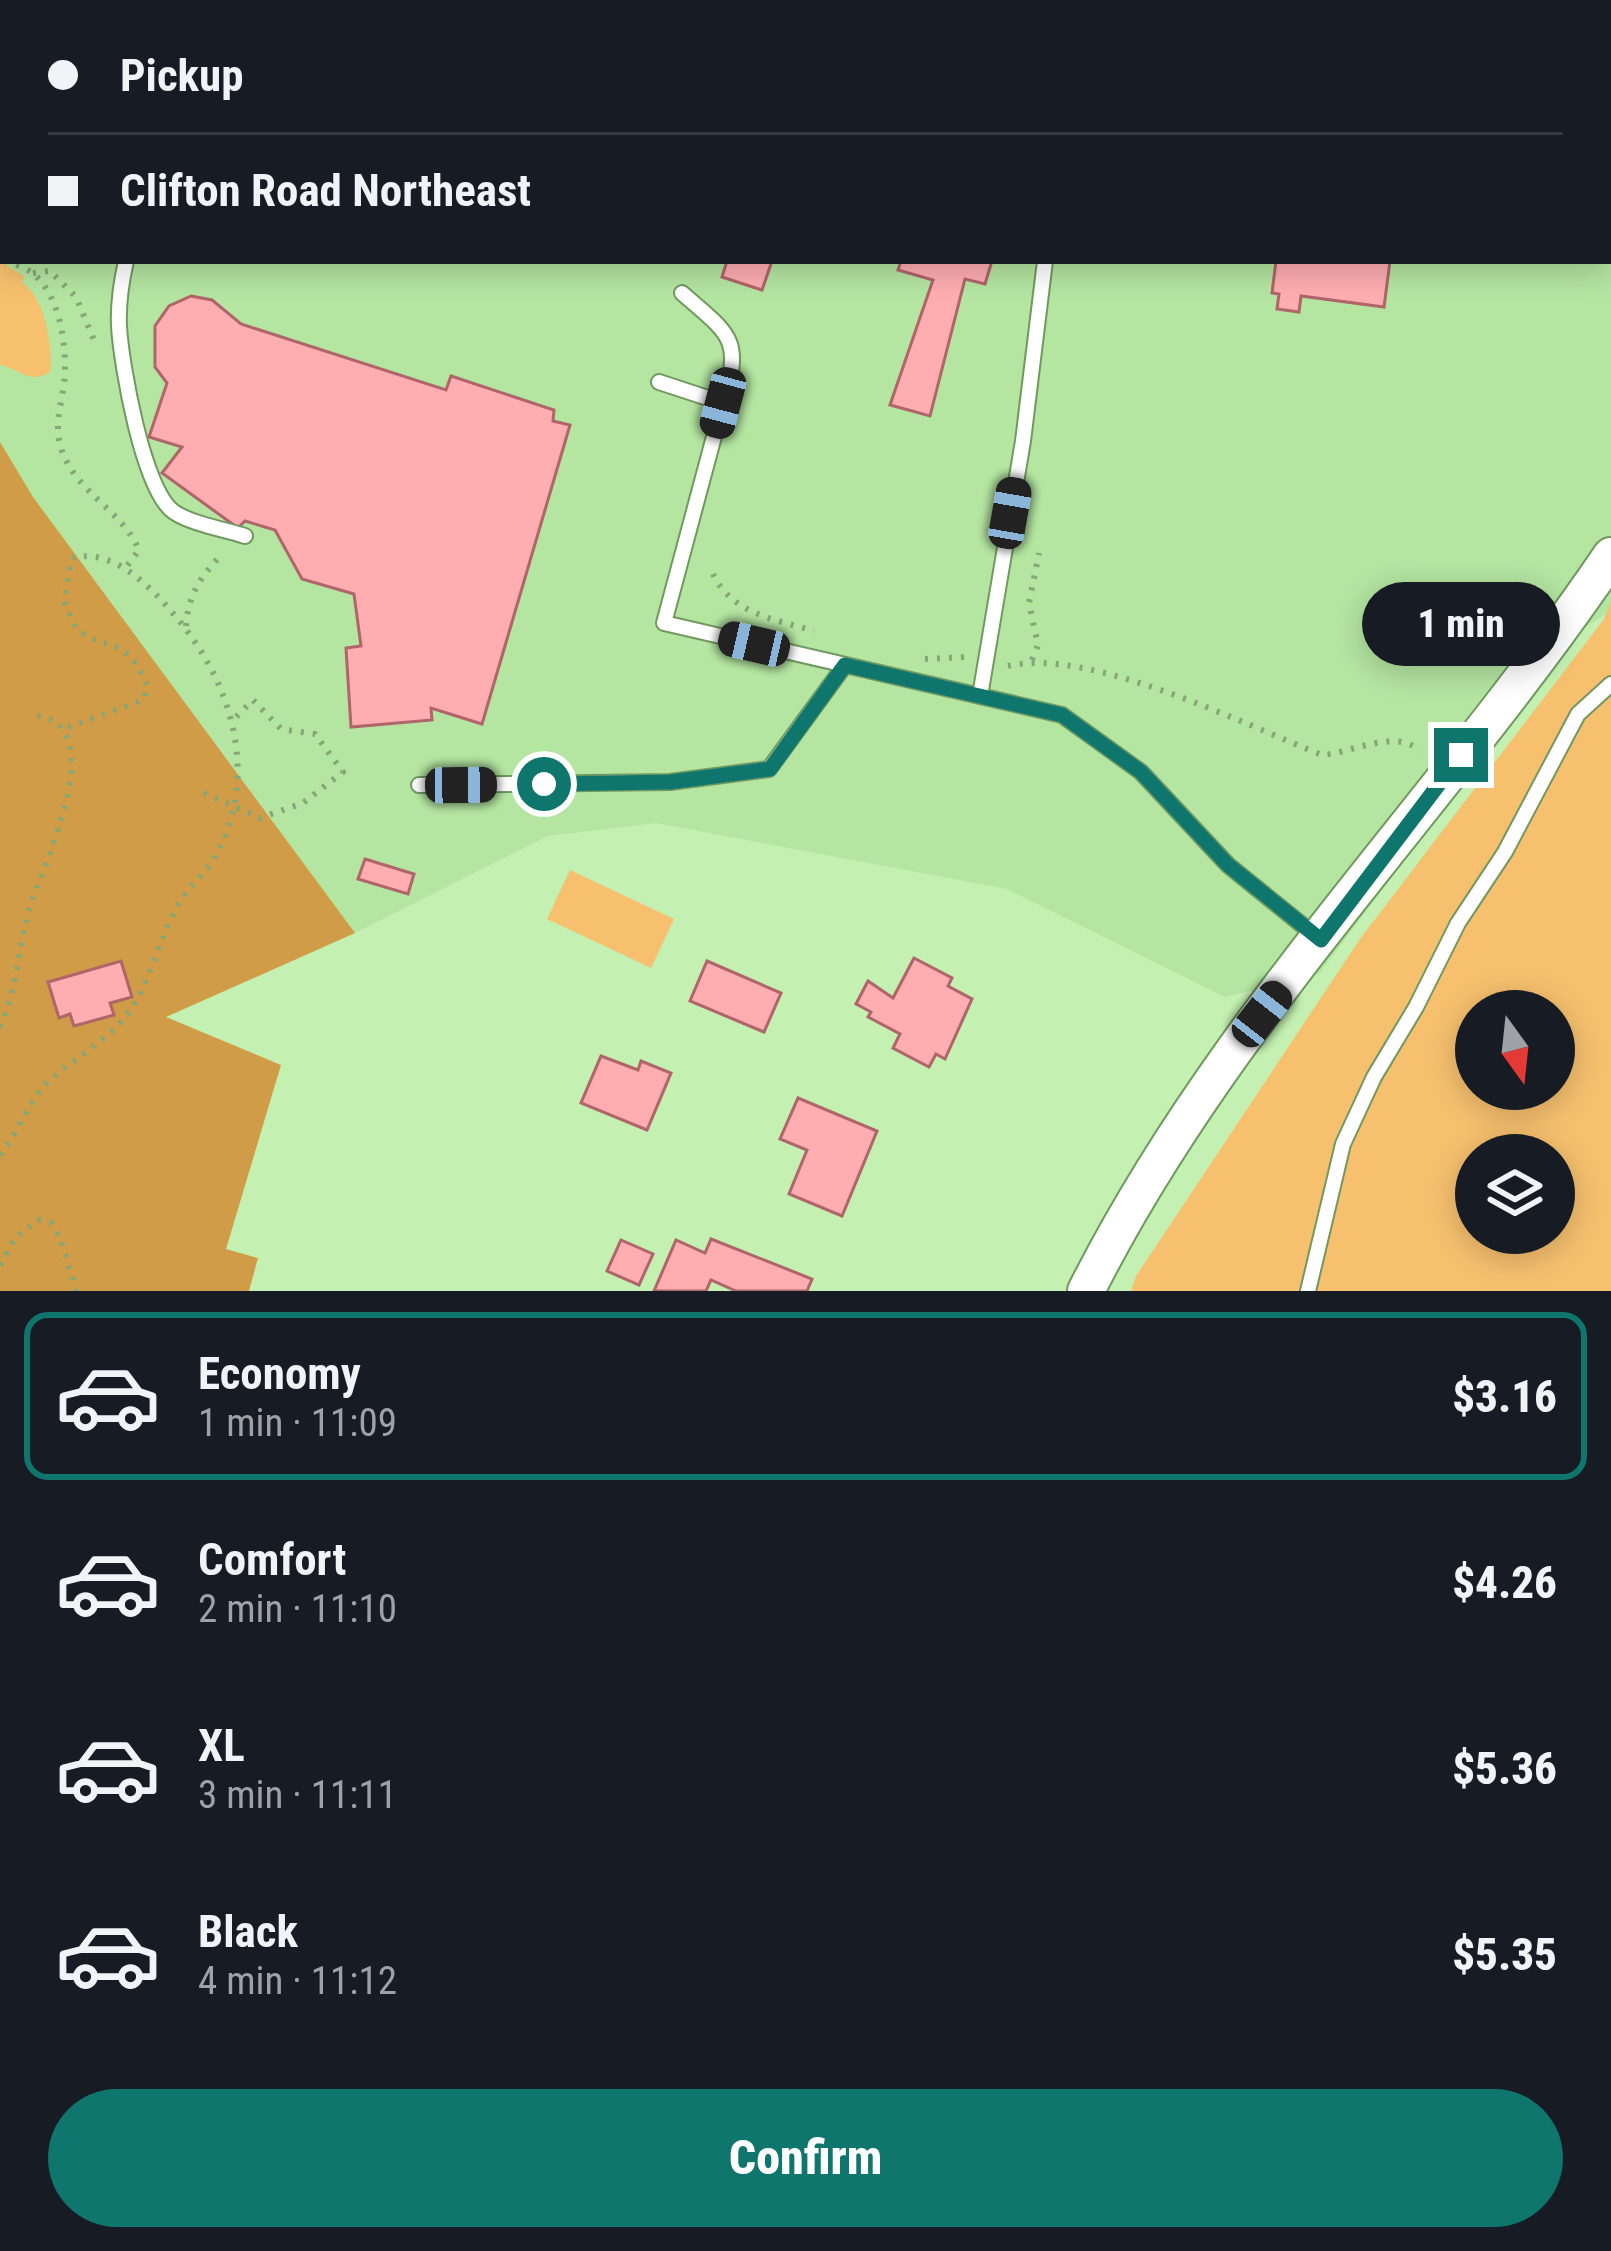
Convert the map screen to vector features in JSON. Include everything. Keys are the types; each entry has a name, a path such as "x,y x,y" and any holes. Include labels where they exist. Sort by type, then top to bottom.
{"street":[{"path":"1086,1291 1178,1130 1232,1052 1560,631 1611,556"}],"lane":[{"path":"125,264 119,328 132,401 157,489 172,512 244,536"},
{"path":"980,696 1023,441 1045,264"},
{"path":"682,293 727,332 735,364 664,623 1062,715 1141,772 1228,865 1321,940"},
{"path":"659,382 723,403"},
{"path":"419,785 670,782 770,769 845,665"},
{"path":"1308,1291 1342,1144 1374,1077 1458,923 1505,852 1578,714 1611,684"}],"path":[{"path":"14,264 33,273 50,271 76,297 107,379 132,401"},
{"path":"33,273 55,309 66,349 56,418 61,448 94,500 135,541 139,550 124,570"},
{"path":"186,629 188,604 202,575 244,536"},
{"path":"0,1155 42,1089 122,1021 144,988 178,902 216,856 238,790 233,720 202,649 124,570 94,553 73,558 64,601 76,628 120,646 138,664 148,688 143,700 63,729"},
{"path":"1032,659 1038,645 1029,603 1039,553"},
{"path":"712,574 722,593 745,610 824,634"},
{"path":"904,656 959,656 1009,666 1032,659 1156,688 1322,754 1348,753 1392,740 1412,743 1420,751"},
{"path":"204,793 260,818 303,803 343,772 316,734 281,729 253,700 233,720"},
{"path":"0,1028 29,910 63,828 71,774 63,729 48,716 32,715"},
{"path":"0,1264 28,1227 39,1220 51,1223 60,1237 76,1291"}],"shaded area":[{"path":"0,264 1611,264 1611,611 1574,634 1319,974 1225,997 1007,889 656,823 548,836 355,933 33,497 0,442"},
{"path":"0,264 5,264 24,276 22,283 42,310 51,362 50,372 30,377 0,365"},
{"path":"0,442 33,497 355,933 166,1017 281,1065 226,1249 258,1258 249,1291 0,1291"},
{"path":"1611,602 1611,1291 1131,1291 1136,1276 1360,939 1604,619"},
{"path":"570,870 674,919 651,968 547,919"}],"building":[{"path":"726,264 771,264 762,290 722,277"},
{"path":"900,264 991,264 985,284 965,279 930,416 890,405 933,280 898,270"},
{"path":"1276,264 1390,264 1384,307 1301,296 1299,312 1277,309 1279,294 1272,293"},
{"path":"191,296 212,300 241,324 446,390 451,376 554,410 553,421 570,425 482,724 431,708 432,720 351,727 346,648 361,646 354,594 302,579 275,530 245,521 238,528 162,473 182,447 149,437 167,383 155,367 155,326 169,306"},
{"path":"365,859 414,874 408,894 358,879"},
{"path":"914,958 952,978 948,986 972,999 945,1059 936,1054 929,1067 893,1048 900,1034 868,1017 871,1012 856,1004 868,981 893,998"},
{"path":"121,961 132,997 110,1003 114,1015 74,1026 70,1014 59,1018 48,982"},
{"path":"707,961 781,993 764,1032 690,1001"},
{"path":"601,1056 638,1070 641,1061 671,1073 647,1130 581,1103"},
{"path":"798,1098 877,1131 842,1216 789,1194 807,1150 780,1139"},
{"path":"711,1239 812,1279 807,1291 736,1291 711,1280 706,1291 654,1291 676,1240 705,1253"},
{"path":"621,1240 653,1254 639,1285 607,1271"}],"route":[{"path":"544,784 670,782 770,769 845,665 1062,715 1141,772 1228,865 1321,940 1461,755"}]}
